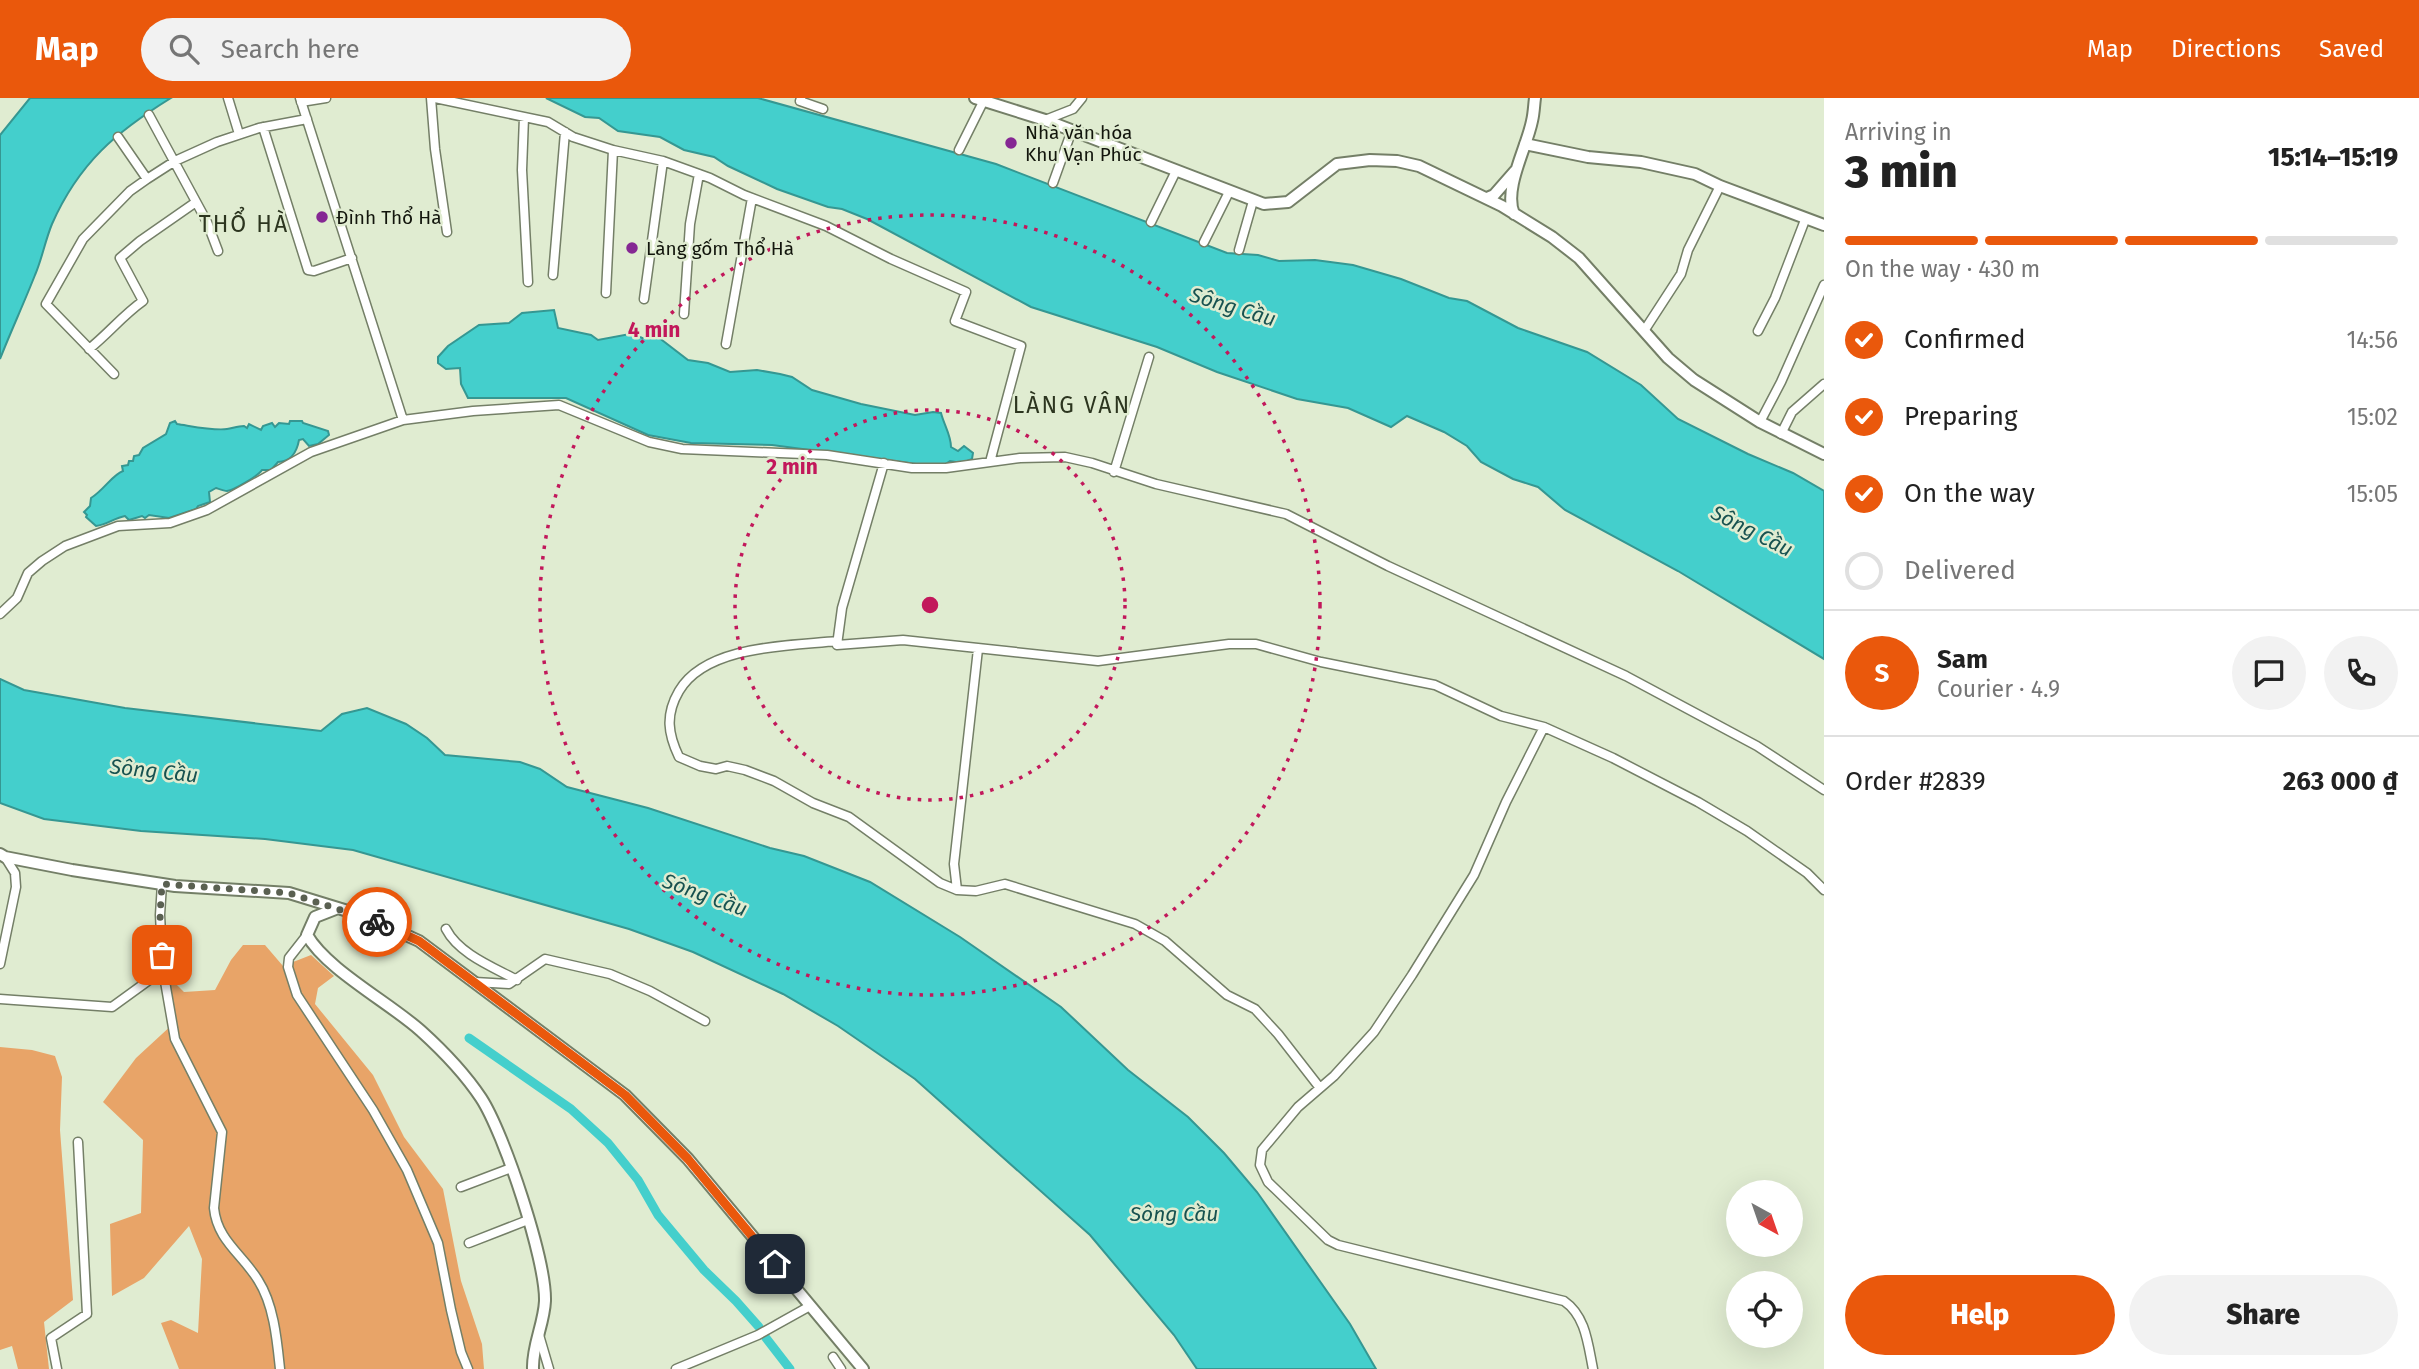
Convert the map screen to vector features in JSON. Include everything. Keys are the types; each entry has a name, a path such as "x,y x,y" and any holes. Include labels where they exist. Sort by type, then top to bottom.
{"main road":[{"path":"1514,215 1511,204 1518,165 1532,121 1535,98"},
{"path":"979,100 1045,120 1264,204 1288,202 1338,164 1370,160 1397,161 1419,166 1487,198 1552,237 1579,258 1668,358 1694,380 1781,434 1824,454"},
{"path":"1525,144 1588,157 1641,162 1695,174 1805,220 1824,225"},
{"path":"1487,198 1499,190 1518,165"},
{"path":"3,855 72,870 162,884 289,893 364,916 419,941 625,1095 688,1159 863,1369"},
{"path":"338,908 315,917 307,935 340,969 422,1031 482,1099 501,1139 541,1267 545,1300 533,1369"}],"street":[{"path":"228,98 239,134"},
{"path":"326,98 300,100 403,420"},
{"path":"447,232 435,149 433,98 548,122 565,132 613,150 663,161 699,174 752,198 826,226 965,292 955,321 1021,346 990,462"},
{"path":"1045,120 1073,109 1082,98"},
{"path":"798,99 823,109"},
{"path":"959,150 979,100"},
{"path":"149,115 196,202 218,251"},
{"path":"524,117 522,170 528,282"},
{"path":"114,374 46,304 83,239 130,191 175,161 239,134 307,119"},
{"path":"263,127 308,270 314,271 352,258"},
{"path":"1053,183 1072,130"},
{"path":"553,275 565,132"},
{"path":"118,137 147,179"},
{"path":"606,293 613,150"},
{"path":"644,299 663,161"},
{"path":"1151,222 1176,171"},
{"path":"684,314 690,224 699,174"},
{"path":"1644,331 1681,274 1688,250 1720,186"},
{"path":"1204,242 1229,192"},
{"path":"726,344 752,198"},
{"path":"1238,250 1253,201"},
{"path":"89,349 107,335 122,316 143,301 120,258 196,202"},
{"path":"1758,331 1775,298 1805,220"},
{"path":"1760,422 1782,382 1824,285"},
{"path":"1114,472 1149,358"},
{"path":"1781,434 1792,412 1824,384"},
{"path":"0,614 17,598 28,573 65,546 118,526 170,523 207,510 311,452 403,420 473,411 559,405 649,442 682,449 785,452 912,468 946,468 1047,456 1065,457 1156,484 1286,514 1388,566 1626,676 1757,746 1824,790"},
{"path":"884,463 842,608 837,645 903,640 1098,661 1229,644 1256,644 1321,662 1435,685 1501,716 1544,727 1613,758 1698,802 1807,873 1824,890"},
{"path":"837,641 757,650 726,657 701,668 687,678 675,698 670,714 670,737 679,757 700,766 716,769 727,766 774,781 813,803 849,817 940,883 957,890 976,891 1005,884 1135,924 1165,941 1227,995 1255,1009 1320,1088"},
{"path":"957,890 954,864 978,649"},
{"path":"1544,727 1506,802 1474,875 1412,975 1374,1032 1334,1076 1298,1107 1262,1150 1260,1165 1268,1182 1328,1240 1349,1249 1564,1301 1578,1314 1583,1325 1593,1369"},
{"path":"0,964 16,887 15,873 3,855"},
{"path":"162,884 160,915 163,970 178,1048 222,1132 215,1218 226,1243 260,1282 270,1308 280,1369"},
{"path":"446,929 463,949 517,980"},
{"path":"307,935 289,958 288,967 297,995 373,1110 407,1170 438,1243 450,1310 468,1369"},
{"path":"475,982 509,984 545,959 583,966 628,980 705,1021"},
{"path":"0,999 112,1007 163,970"},
{"path":"57,1369 51,1338 88,1314 78,1142"},
{"path":"461,1187 511,1168"},
{"path":"469,1243 528,1220"},
{"path":"676,1369 689,1366 758,1335 810,1306"},
{"path":"539,1334 549,1369"},
{"path":"833,1357 841,1369"}],"shaded area":[{"path":"243,945 265,945 283,966 311,955 334,976 318,988 315,1004 373,1075 404,1137 443,1189 461,1281 482,1344 484,1369 179,1369 161,1323 171,1320 198,1333 202,1259 189,1226 144,1278 112,1296 110,1224 141,1213 143,1140 103,1102 136,1058 174,1023 169,977 184,992 215,990 231,960"},
{"path":"0,1047 32,1050 55,1056 62,1077 60,1130 73,1300 44,1322 49,1369 18,1369 12,1346 0,1350"}],"water":[{"path":"30,98 171,98 116,137 74,183 52,224 37,269 0,359 0,135"},
{"name":"Sông Cầu","path":"546,98 758,98 996,164 1227,253 1258,255 1279,261 1315,260 1353,265 1401,279 1449,298 1467,301 1518,328 1587,352 1641,385 1678,419 1793,473 1824,491 1824,659 1678,571 1565,510 1538,487 1513,479 1481,462 1467,446 1444,432 1407,416 1391,427 1348,408 1297,399 1217,372 1157,347 1031,307 867,219 777,189 714,157 684,150 660,137 618,131 599,118 585,117"},
{"path":"554,310 558,328 591,335 598,340 635,333 642,338 658,337 688,360 708,363 730,372 757,370 780,374 792,377 812,390 861,404 915,415 941,413 951,447 958,451 964,446 973,453 972,459 962,463 950,461 944,465 916,464 772,445 691,443 648,435 566,398 468,398 461,384 460,368 446,369 438,363 438,357 448,346 479,325 509,323 522,313"},
{"path":"175,421 177,424 216,429 242,426 247,428 249,424 261,430 263,426 272,423 275,427 279,423 302,421 328,431 329,435 318,444 309,446 303,439 299,440 290,458 278,462 271,470 262,470 230,490 216,488 209,492 210,502 196,509 169,518 149,515 129,520 125,516 96,526 84,512 90,506 91,498 123,471 122,466 133,461 134,456 139,455 143,448 166,434 170,423"},
{"name":"Sông Cầu","path":"0,679 24,690 125,708 321,731 342,714 367,708 406,724 427,738 445,755 520,762 540,769 567,787 648,808 770,848 804,856 870,882 960,937 1061,1007 1128,1070 1188,1117 1224,1153 1257,1192 1350,1324 1376,1369 1197,1369 1174,1335 1090,1235 915,1079 838,1026 783,994 693,952 629,929 353,850 265,839 141,831 44,819 0,803"}],"waterway":[{"path":"469,1038 571,1109 608,1143 638,1180 658,1215 704,1270 759,1327"},
{"path":"766,1338 790,1369"}],"way so far":[{"path":"162,955 162,884 289,893 377,922"}],"place":[{"name":"Nhà văn hóa Khu Vạn Phúc","path":"1011,143"},
{"name":"Đình Thổ Hà","path":"322,217"},
{"name":"Làng gốm Thổ Hà","path":"632,248"}],"district":[{"name":"THỔ HÀ","path":"244,224"},
{"name":"LÀNG VÂN","path":"1072,405"}],"route":[{"path":"377,922 419,941 625,1095 688,1159 775,1264"}]}
